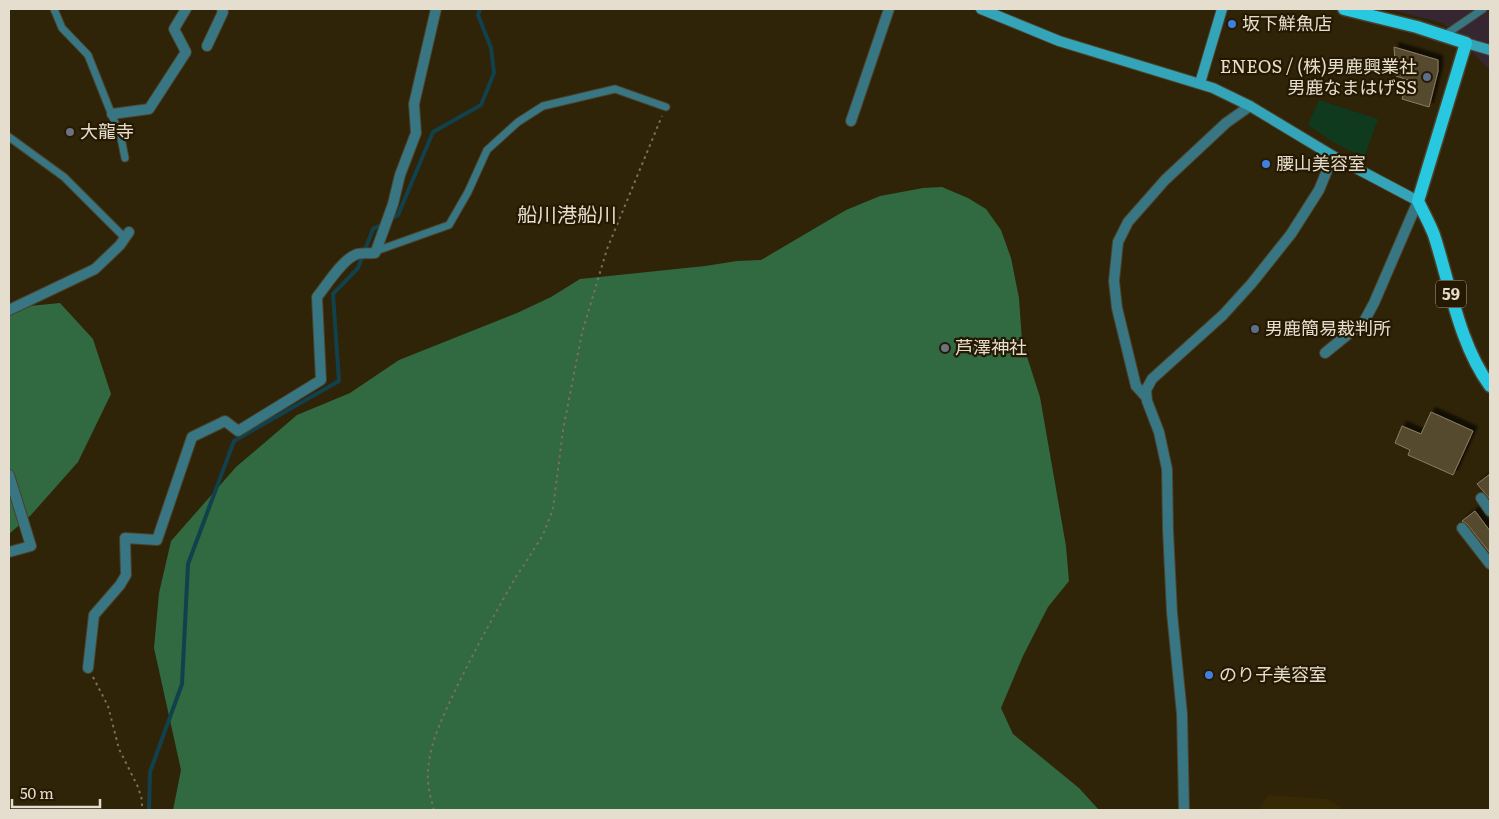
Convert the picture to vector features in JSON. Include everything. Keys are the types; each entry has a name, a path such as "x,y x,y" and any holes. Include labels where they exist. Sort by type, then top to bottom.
{"main road":[{"path":"1344,9 1445,35 1466,43 1418,201"},
{"name":"59","path":"1418,201 1434,234 1445,275 1468,344 1481,373 1490,386"}],"street":[{"path":"112,114 149,109 186,52 174,29 186,9"},
{"path":"207,46 223,12 222,9"},
{"path":"88,668 94,614 120,585 126,574 126,538 157,540 192,437 225,421 238,430 322,380 317,297 347,260 356,254 375,253 393,204 400,175 416,133 414,104 436,9"},
{"path":"851,121 890,9"},
{"path":"982,9 1059,42 1200,83 1250,106 1333,156 1418,201 1374,303 1360,327 1352,331 1325,353"},
{"path":"1200,83 1222,9"},
{"path":"1466,43 1490,50"},
{"path":"1184,810 1182,714 1172,613 1167,469 1160,432 1146,397 1136,386 1117,308 1114,281 1118,242 1128,222 1165,180 1226,123 1250,106"},
{"path":"1146,397 1146,390 1152,379 1223,315 1252,283 1285,241 1319,190 1333,156"},
{"path":"9,310 95,269 109,258 127,235"},
{"path":"9,475 31,546 9,552"},
{"path":"1481,498 1490,510"},
{"path":"1462,528 1490,564"}],"lane":[{"path":"54,9 62,28 88,55 121,138 125,158"},
{"path":"1445,35 1483,9"},
{"path":"376,250 449,225 468,192 487,150 518,122 543,106 615,89 666,107"},
{"path":"9,136 64,177 127,235"}],"path":[{"path":"434,810 428,774 431,751 438,730 472,653 516,575 543,535 553,509 564,430 582,333 607,249 666,107"},
{"path":"88,668 108,706 119,749 138,787 142,800 142,810"}],"shaded area":[{"path":"1388,9 1490,9 1490,70 1443,23"},
{"path":"1268,795 1329,799 1344,810 1259,810"}],"green space":[{"path":"1319,100 1378,119 1364,158 1333,142 1308,125"},
{"path":"942,187 968,198 986,209 1001,230 1011,258 1019,298 1022,341 1040,397 1066,546 1069,581 1048,607 1023,656 1001,708 1013,734 1079,788 1099,810 173,810 181,770 154,648 159,593 171,541 236,467 297,415 350,393 399,360 517,313 551,297 580,279 737,261 761,260 846,210 880,196 923,188"},
{"path":"60,303 93,339 111,394 78,462 31,515 9,534 9,308"}],"building":[{"path":"1394,47 1438,60 1438,71 1429,107 1402,99 1408,80 1396,76"},
{"path":"1431,412 1473,431 1453,475 1408,455 1410,450 1395,443 1402,426 1421,434"},
{"path":"1490,474 1490,499 1477,484"},
{"path":"1475,511 1490,531 1490,553 1467,524 1462,521"}],"waterway":[{"path":"391,219 398,215 433,132 481,105 494,73 491,48 478,15 480,9"},
{"path":"149,810 150,772 182,684 188,564 234,441 339,381 333,294 358,268 373,229 383,224"}],"place":[{"name":"坂下鮮魚店","path":"1232,24"},
{"name":"ENEOS / (株)男鹿興業社 男鹿なまはげSS","path":"1427,77"},
{"name":"大龍寺","path":"70,132"},
{"name":"腰山美容室","path":"1266,164"},
{"name":"男鹿簡易裁判所","path":"1255,329"},
{"name":"芦澤神社","path":"945,348"},
{"name":"のり子美容室","path":"1209,675"}],"district":[{"name":"船川港船川","path":"567,215"}]}
